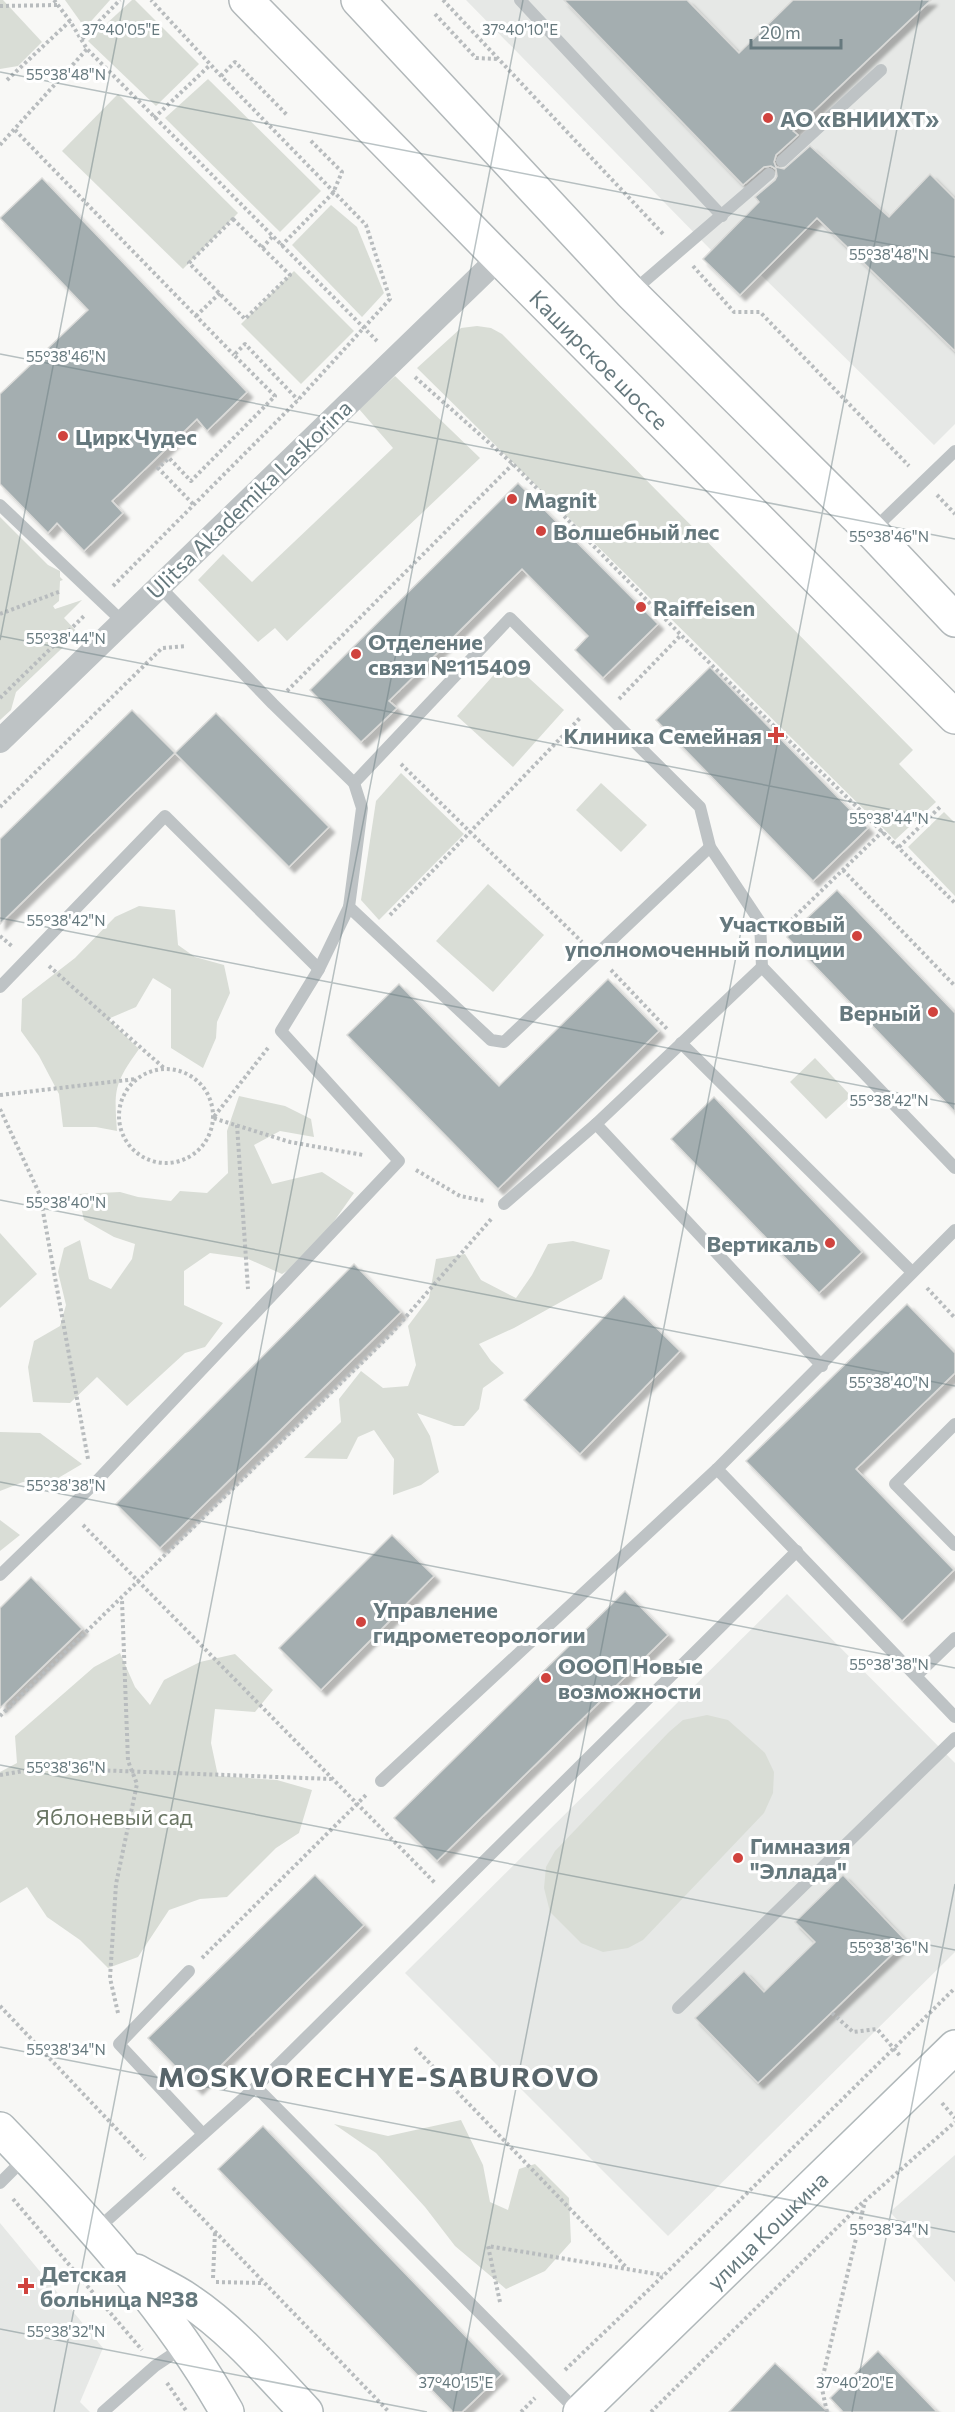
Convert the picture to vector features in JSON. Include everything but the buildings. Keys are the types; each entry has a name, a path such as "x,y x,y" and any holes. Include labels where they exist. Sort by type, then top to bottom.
{"main road":[{"name":"Каширское шоссе","path":"246,0 955,717"},
{"path":"357,0 631,293 872,532 955,620"},
{"name":"улица Кошкина","path":"579,2412 955,2048"},
{"path":"0,2129 124,2264 186,2346 227,2412"},
{"path":"124,2264 188,2300 204,2312 239,2342 306,2412"}],"street":[{"name":"Ulitsa Akademika Laskorina","path":"0,741 393,358 499,258"}],"lane":[{"path":"520,0 722,216"},
{"path":"782,161 881,70"},
{"path":"631,293 769,174"},
{"path":"872,532 955,451"},
{"path":"0,505 123,622"},
{"path":"0,1575 93,1486 399,1161 281,1031 319,969 349,907 362,808 354,783 273,704 160,587"},
{"path":"354,783 510,618 700,807 710,847 760,922 762,967 955,1168"},
{"path":"0,987 165,816 319,969"},
{"path":"349,907 491,1040 504,1042 710,847"},
{"path":"504,1204 596,1124 762,967"},
{"path":"681,1043 912,1272"},
{"path":"596,1124 822,1366"},
{"path":"381,1781 717,1469 955,1230"},
{"path":"955,1424 895,1484 955,1545"},
{"path":"717,1469 955,1717"},
{"path":"95,2231 256,2087 797,1551"},
{"path":"916,1676 955,1638"},
{"path":"678,2008 955,1738"},
{"path":"189,1971 119,2044 203,2134"},
{"path":"256,2087 579,2412"},
{"path":"4,2188 26,2156"},
{"path":"103,2412 154,2366 186,2346"}],"path":[{"path":"54,0 87,49 272,237 393,358 513,464 681,635 955,903"},
{"path":"82,39 120,0"},
{"path":"0,698 298,400 390,299 366,225 221,76 151,0"},
{"path":"0,6 58,5"},
{"path":"435,14 476,58 500,59"},
{"path":"7,80 70,21"},
{"path":"0,146 87,49"},
{"path":"221,76 235,62 288,116"},
{"path":"154,118 210,64"},
{"path":"15,130 275,396 191,481 169,458 158,468 193,504"},
{"path":"281,246 333,193 342,172 309,139"},
{"path":"233,219 290,275 245,319 220,293 189,262 233,219"},
{"path":"262,248 272,237"},
{"path":"196,316 220,293"},
{"path":"234,355 245,344 298,400"},
{"path":"273,704 513,464"},
{"path":"0,614 81,584"},
{"path":"606,713 681,635"},
{"path":"0,807 162,648 182,645 191,647"},
{"path":"374,931 595,703"},
{"path":"386,749 597,956 681,1043"},
{"path":"898,847 940,807"},
{"path":"760,950 883,831"},
{"path":"843,870 955,986"},
{"path":"34,952 166,1069"},
{"path":"213,1118 281,1031"},
{"path":"0,1095 137,1078 151,1071 166,1069 181,1072 194,1078 205,1089 211,1103 213,1118 209,1134 201,1147 189,1157 173,1162 157,1162 142,1156 130,1146 122,1133 119,1118 121,1103 127,1089 137,1078"},
{"path":"0,1109 40,1196 93,1486"},
{"path":"213,1118 290,1142 399,1161 460,1196 504,1204"},
{"path":"237,1125 250,1319"},
{"path":"0,1716 390,1335 504,1204"},
{"path":"912,1272 955,1318"},
{"path":"68,1510 448,1897"},
{"path":"122,1599 128,1761 137,1784 116,1884 110,1978 124,2040"},
{"path":"0,1775 41,1768 333,1779"},
{"path":"189,1971 356,1803"},
{"path":"521,2412 664,2275 955,1988"},
{"path":"0,2006 389,2412"},
{"path":"832,2013 853,2032 877,2029"},
{"path":"415,2048 627,2268"},
{"path":"651,2412 865,2200 955,2122"},
{"path":"4,2188 135,2340 187,2412"},
{"path":"827,2412 821,2384 865,2200"},
{"path":"215,2232 212,2282 264,2283"},
{"path":"509,2342 488,2246 664,2275"}],"shaded area":[{"name":"АО «ВНИИХТ»","path":"466,0 955,0 955,424 934,445 761,275 740,295 703,259 711,250"},
{"name":"Гимназия \"Эллада\"","path":"787,1594 955,1763 955,1952 668,2236 405,1973"},
{"path":"955,2155 955,2282 890,2212"},
{"name":"Детская больница №38","path":"0,2223 103,2348 80,2402 90,2412 0,2412"}],"green space":[{"path":"0,0 3,0 42,42 18,66 0,69"},
{"path":"65,0 110,0 85,28"},
{"path":"132,0 135,0 199,64 156,106 88,41"},
{"path":"208,79 321,191 280,232 165,118"},
{"path":"118,94 238,213 183,269 62,151"},
{"path":"331,205 357,227 384,293 362,317 292,245"},
{"path":"294,271 354,331 301,384 241,324"},
{"path":"477,326 491,328 502,334 913,750 899,764 936,802 895,840 417,368 461,328"},
{"path":"395,376 480,458 287,641 275,628 258,642 198,580 223,554 252,582 393,448 359,409"},
{"path":"0,517 48,565 60,571 60,577 63,580 60,581 59,601 53,606 55,609 82,600 64,618 78,633 16,692 11,710 0,720"},
{"path":"508,659 564,710 513,767 457,716"},
{"path":"401,773 464,834 379,920 361,900 376,801"},
{"path":"601,783 647,825 621,852 576,810"},
{"path":"944,812 955,823 955,896 908,847"},
{"path":"488,884 544,935 493,992 436,941"},
{"path":"139,906 175,910 178,945 195,957 224,965 230,993 217,1022 216,1038 203,1068 171,1048 171,989 153,978 136,1007 108,1019 139,1049 120,1079 116,1096 117,1131 96,1127 63,1127 59,1094 39,1056 21,1031 22,999 75,958 115,917"},
{"path":"815,1058 851,1096 826,1119 790,1082"},
{"path":"239,1096 285,1106 311,1119 314,1137 280,1131 254,1145 272,1184 322,1172 354,1193 308,1258 282,1274 246,1258 210,1253 184,1271 184,1305 223,1323 205,1347 185,1353 127,1406 97,1377 70,1403 33,1402 28,1367 34,1341 60,1326 66,1305 58,1272 64,1248 80,1240 89,1279 111,1289 132,1259 135,1244 114,1237 84,1220 78,1194 120,1192 171,1201 180,1191 207,1193 228,1173 227,1131"},
{"path":"0,1233 37,1274 0,1308"},
{"path":"573,1241 610,1250 602,1279 514,1328 479,1344 491,1361 504,1373 483,1388 479,1409 464,1426 454,1426 417,1413 430,1436 439,1472 421,1485 393,1495 394,1459 374,1430 358,1437 347,1459 304,1458 341,1422 339,1399 361,1371 383,1388 408,1386 416,1365 408,1326 429,1298 436,1259 465,1254 481,1280 516,1298 532,1275 548,1244"},
{"path":"0,1432 40,1433 82,1464 48,1484 23,1482 0,1491"},
{"path":"0,1520 20,1535 0,1551"},
{"name":"Яблоневый сад","path":"120,1653 135,1687 150,1705 164,1680 200,1662 235,1654 273,1690 255,1712 215,1709 211,1743 218,1776 277,1780 312,1790 299,1833 276,1848 227,1897 200,1899 169,1910 138,1957 108,1968 80,1940 47,1917 27,1887 0,1903 0,1772 17,1763 15,1736 94,1667"},
{"path":"707,1715 728,1720 765,1753 774,1772 773,1793 764,1813 643,1940 628,1948 603,1952 581,1943 550,1912 544,1888 546,1867 555,1851 669,1732 683,1720"},
{"path":"461,2120 483,2165 490,2202 508,2210 519,2169 535,2164 569,2198 571,2242 545,2271 506,2289 455,2246 425,2207 376,2153 334,2124 388,2136"}],"place":[{"name":"АО «ВНИИХТ»","path":"768,118"},
{"name":"Цирк Чудес","path":"63,436"},
{"name":"Magnit","path":"512,499"},
{"name":"Волшебный лес","path":"541,531"},
{"name":"Raiffeisen","path":"641,607"},
{"name":"Отделение связи №115409","path":"356,654"},
{"name":"Клиника Семейная","path":"776,735"},
{"name":"Участковый уполномоченный полиции","path":"857,936"},
{"name":"Верный","path":"933,1012"},
{"name":"Вертикаль","path":"830,1243"},
{"name":"Управление гидрометеорологии","path":"361,1622"},
{"name":"ОООП Новые возможности","path":"546,1678"},
{"name":"Гимназия \"Эллада\"","path":"738,1858"},
{"name":"Детская больница №38","path":"26,2286"}],"district":[{"name":"MOSKVORECHYE-SABUROVO","path":"379,2076"}]}
